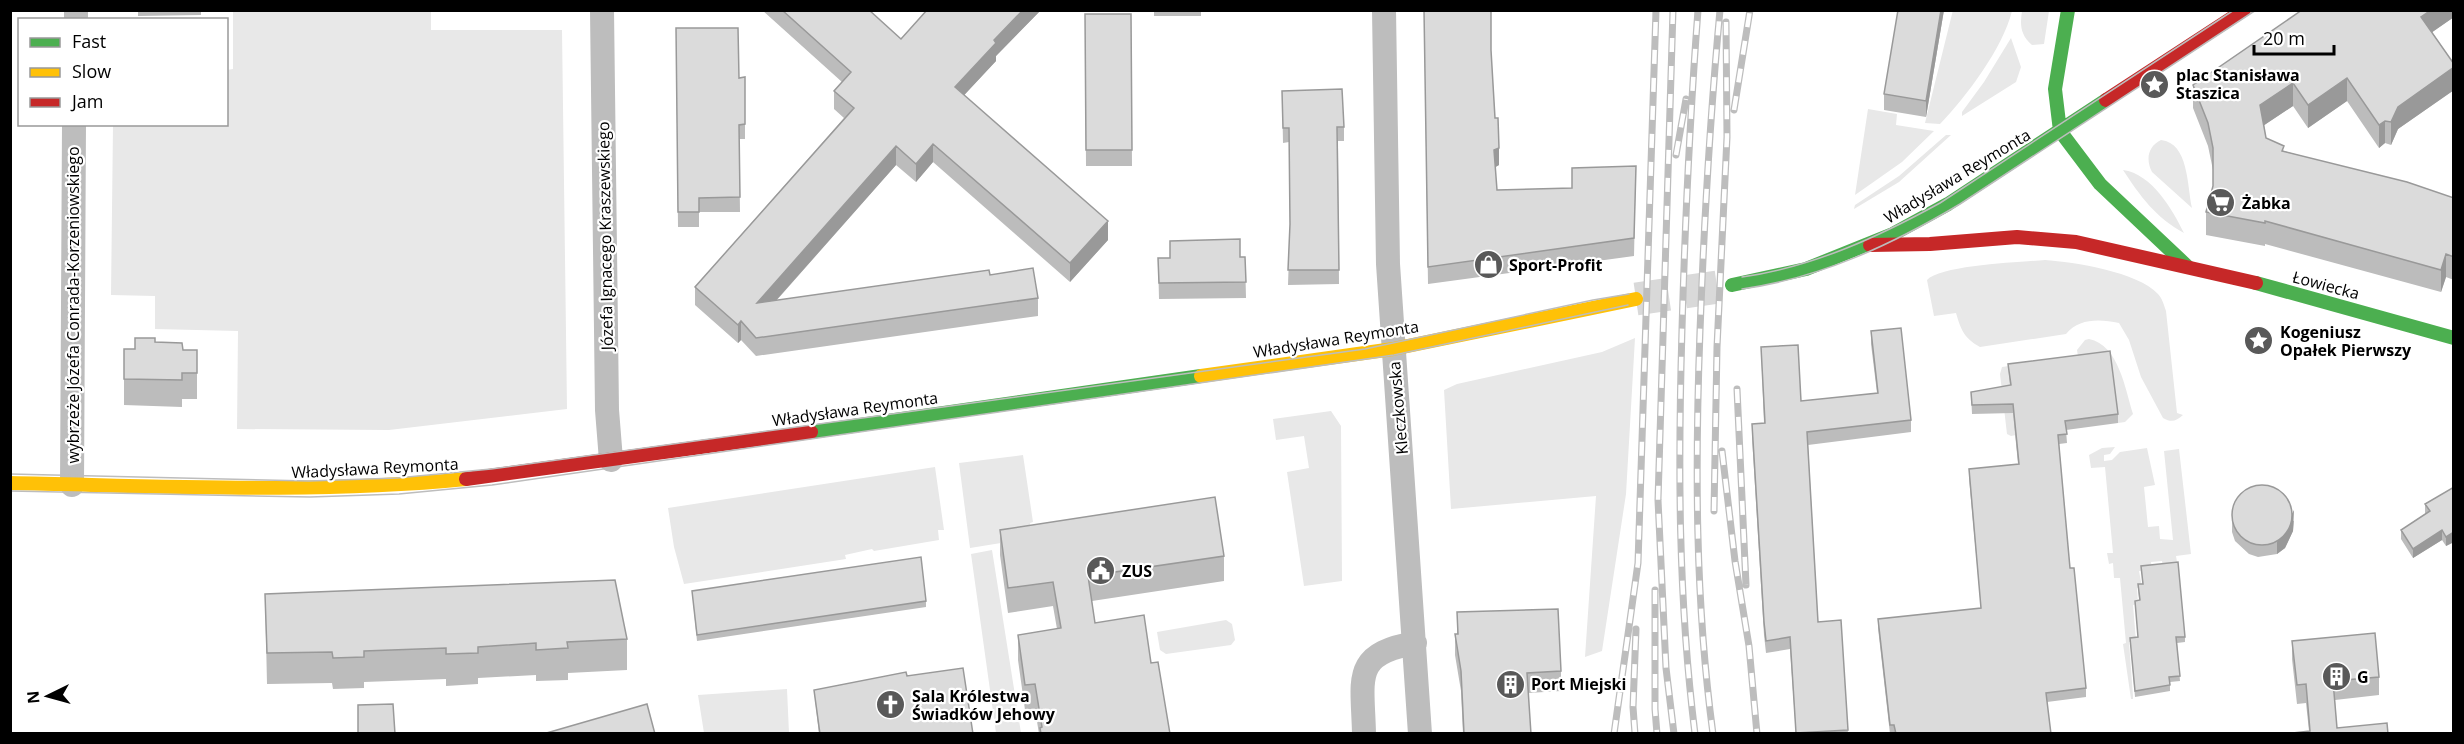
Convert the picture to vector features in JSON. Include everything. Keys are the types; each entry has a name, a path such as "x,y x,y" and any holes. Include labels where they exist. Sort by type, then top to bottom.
{"main road":[{"path":"2068,10 2055,89 2060,131 2244,10"},
{"name":"Władysława Reymonta","path":"1732,285 1786,275 1870,245 1948,204 2060,131"},
{"name":"Łowiecka","path":"2060,131 2096,180 2190,268"},
{"name":"Łowiecka","path":"2096,180 2106,207"},
{"name":"Łowiecka","path":"1870,245 1930,244 2016,237 2076,242 2304,296 2454,338"},
{"path":"2126,240 2140,258"},
{"name":"Władysława Reymonta","path":"10,483 246,489 397,486 491,477 1393,349 1602,304 1636,299"}],"street":[{"name":"Józefa Ignacego Kraszewskiego","path":"603,10 607,410 611,460"},
{"name":"Kleczkowska","path":"1384,10 1388,264 1420,734"},
{"name":"wybrzeże Józefa Conrada-Korzeniowskiego","path":"72,485 74,126"},
{"path":"1364,734 1362,675 1372,660 1384,650 1415,643"}],"shaded area":[{"path":"1953,10 2012,11 1992,56 1961,100 1940,124 1925,123"},
{"path":"233,11 431,11 431,30 562,30 567,409 389,430 237,429 238,331 155,329 155,296 111,295 113,126 228,126 228,70 233,69"},
{"path":"2022,11 2049,11 2044,44 2032,45 2025,37 2021,25"},
{"path":"2011,38 2021,67 2016,82 1962,116 1962,112"},
{"path":"1868,109 1897,114 1896,125 1934,131 1902,162 1855,195"},
{"path":"1946,135 1951,135 1899,182 1854,209 1855,205 1899,176"},
{"path":"2161,140 2170,143 2182,157 2192,208 2152,172 2149,163 2150,150"},
{"path":"2123,170 2143,178 2152,185 2167,204 2184,233 2149,206"},
{"path":"2045,260 2072,263 2121,274 2149,286 2158,294 2166,311 2177,413 2183,415 2174,421 2163,418 2141,377 2129,340 2119,323 2083,322 2066,334 1980,347 1964,333 1956,313 1934,316 1927,280 1935,275 1983,265"},
{"path":"1635,338 1626,494 1602,651 1585,657 1596,496 1451,509 1444,390 1457,384 1602,352"},
{"path":"2089,339 2099,343 2114,359 2133,414 2125,422 2118,423 2110,360 2011,394 2009,413 2013,413 2016,435 2007,434 2000,374 2002,367 2078,356 2077,350 2085,340"},
{"path":"1331,411 1341,426 1342,581 1304,586 1287,472 1309,468 1304,436 1276,440 1273,419"},
{"path":"2115,447 2110,454 2104,455 2104,461 2112,460 2120,452 2147,448 2155,485 2144,487 2148,527 2159,526 2160,539 2173,540 2164,451 2179,449 2191,554 2176,556 2178,568 2163,569 2162,561 2151,562 2152,569 2139,571 2142,587 2137,588 2138,604 2133,605 2136,641 2129,642 2133,699 2131,699 2123,644 2126,643 2120,578 2114,578 2113,563 2109,564 2107,553 2113,553 2105,467 2091,468 2089,455 2102,448"},
{"path":"1023,455 1033,522 1030,523 1032,538 970,548 959,463"},
{"path":"935,467 944,530 938,530 939,540 874,551 872,549 845,555 846,559 684,584 674,547 668,508"},
{"path":"992,550 1021,733 996,733 971,554"},
{"path":"1226,620 1232,624 1235,640 1231,645 1166,654 1160,650 1157,632"},
{"path":"787,689 789,733 704,733 698,695"}],"building":[{"path":"782,10 869,10 901,39 927,10 1023,10 994,40 996,43 955,87 1108,221 1070,263 933,144 916,164 896,146 757,303 989,270 990,275 1033,268 1038,298 756,338 741,321 738,325 695,287 854,108 834,91 851,72"},
{"path":"1424,10 1491,10 1491,50 1499,148 1494,150 1497,190 1572,188 1572,168 1636,166 1634,238 1428,267"},
{"path":"1898,10 1941,10 1926,101 1884,94"},
{"path":"2302,10 2431,10 2421,17 2454,67 2398,107 2391,122 2385,121 2379,125 2347,78 2308,105 2293,83 2260,105 2266,138 2284,146 2282,151 2407,182 2454,198 2454,257 2446,254 2441,270 2265,221 2265,223 2206,212 2213,186 2213,148 2208,123 2193,85"},
{"path":"1085,14 1131,14 1132,150 1086,150"},
{"path":"676,28 738,28 739,78 745,77 745,124 739,125 740,197 699,198 699,212 678,212"},
{"path":"1342,89 1344,127 1337,127 1339,270 1288,270 1289,128 1283,128 1282,91"},
{"path":"1240,239 1240,257 1245,257 1246,282 1159,283 1158,258 1170,258 1170,241"},
{"path":"1901,328 1911,420 1807,432 1818,622 1841,620 1848,730 1796,733 1790,637 1766,641 1764,622 1752,424 1765,423 1761,347 1798,345 1801,401 1878,393 1871,331"},
{"path":"135,338 155,338 155,342 182,343 183,350 197,350 197,373 182,373 182,380 124,379 124,349 135,349"},
{"path":"2110,351 2118,414 2065,421 2067,434 2058,435 2070,568 2074,568 2086,688 2046,693 2051,734 1896,734 1894,725 1890,725 1878,619 1981,608 1969,469 2019,464 2013,404 1972,405 1971,392 2011,385 2008,364"},
{"path":"2256,485 2268,485 2284,493 2290,503 2292,515 2290,527 2284,537 2268,545 2256,545 2240,537 2232,521 2232,509 2240,493"},
{"path":"2454,487 2454,532 2446,537 2442,530 2413,549 2401,530 2430,511 2425,504"},
{"path":"1215,497 1224,556 1088,576 1095,623 1144,615 1151,663 1158,662 1170,734 1041,734 1040,728 1042,727 1035,684 1025,685 1018,635 1061,628 1053,582 1008,588 1000,530"},
{"path":"921,557 926,601 697,635 692,591"},
{"path":"2178,562 2185,637 2176,637 2180,676 2169,677 2170,685 2135,691 2130,638 2138,637 2135,601 2140,600 2138,584 2143,584 2141,566"},
{"path":"615,580 627,639 567,642 568,648 536,650 536,643 478,647 478,653 446,654 446,648 364,651 364,657 333,658 332,652 267,653 265,594"},
{"name":"Port Miejski","path":"1558,609 1561,671 1527,673 1531,734 1464,734 1461,671 1455,634 1458,634 1457,612"},
{"path":"2375,633 2379,677 2333,681 2337,728 2387,723 2388,734 2285,734 2310,731 2306,684 2297,685 2292,641"},
{"name":"Sala Królestwa Świadków Jehowy","path":"963,668 973,734 820,734 814,690 906,672 907,676"},
{"path":"393,704 395,734 358,734 358,705"},
{"path":"647,704 655,734 543,734"}],"tunnel":[{"path":"1636,299 1732,285"}],"tram line":[{"path":"1742,277 1820,258 1869,239 1940,203 2234,10"},
{"path":"1742,289 1800,277 1828,268 1882,246 1935,219 2256,10"},
{"path":"10,474 309,481 397,478 491,469 1365,349 1629,294"},
{"path":"10,491 310,497 399,494 492,485 1394,355 1628,305"}],"railway":[{"path":"1614,734 1638,563 1656,10"},
{"path":"1673,10 1658,500 1666,668 1674,734"},
{"path":"1695,734 1682,582 1680,431 1686,209 1698,10"},
{"path":"1713,734 1700,583 1697,432 1705,210 1720,10"},
{"path":"1734,110 1750,10"},
{"path":"1714,511 1717,347 1727,137 1726,22"},
{"path":"1676,155 1686,99"},
{"path":"1737,389 1746,585"},
{"path":"1722,451 1735,561 1749,646 1757,734"},
{"path":"1655,590 1657,734"},
{"path":"1635,734 1633,707 1636,629"}],"traffic: fast":[{"path":"2068,10 2055,89 2060,131 2100,184 2188,267"},
{"path":"1732,285 1806,269 1893,234 1948,204 2106,100"},
{"path":"2256,283 2454,338"},
{"path":"811,432 1201,376"}],"traffic: slow":[{"path":"1201,376 1393,349 1636,299"},
{"path":"10,483 295,488 409,484 466,479"}],"traffic: jam":[{"path":"2106,100 2244,10"},
{"path":"1870,245 1930,244 2017,237 2076,242 2256,283"},
{"path":"466,479 811,432"}],"place":[{"name":"plac Stanisława Staszica","path":"2155,84"},
{"name":"Żabka","path":"2221,203"},
{"name":"Sport-Profit","path":"1488,265"},
{"name":"Kogeniusz Opałek Pierwszy","path":"2259,341"},
{"name":"ZUS","path":"1101,571"},
{"name":"G","path":"2336,677"},
{"name":"Port Miejski","path":"1510,684"},
{"name":"Sala Królestwa Świadków Jehowy","path":"891,705"}]}
